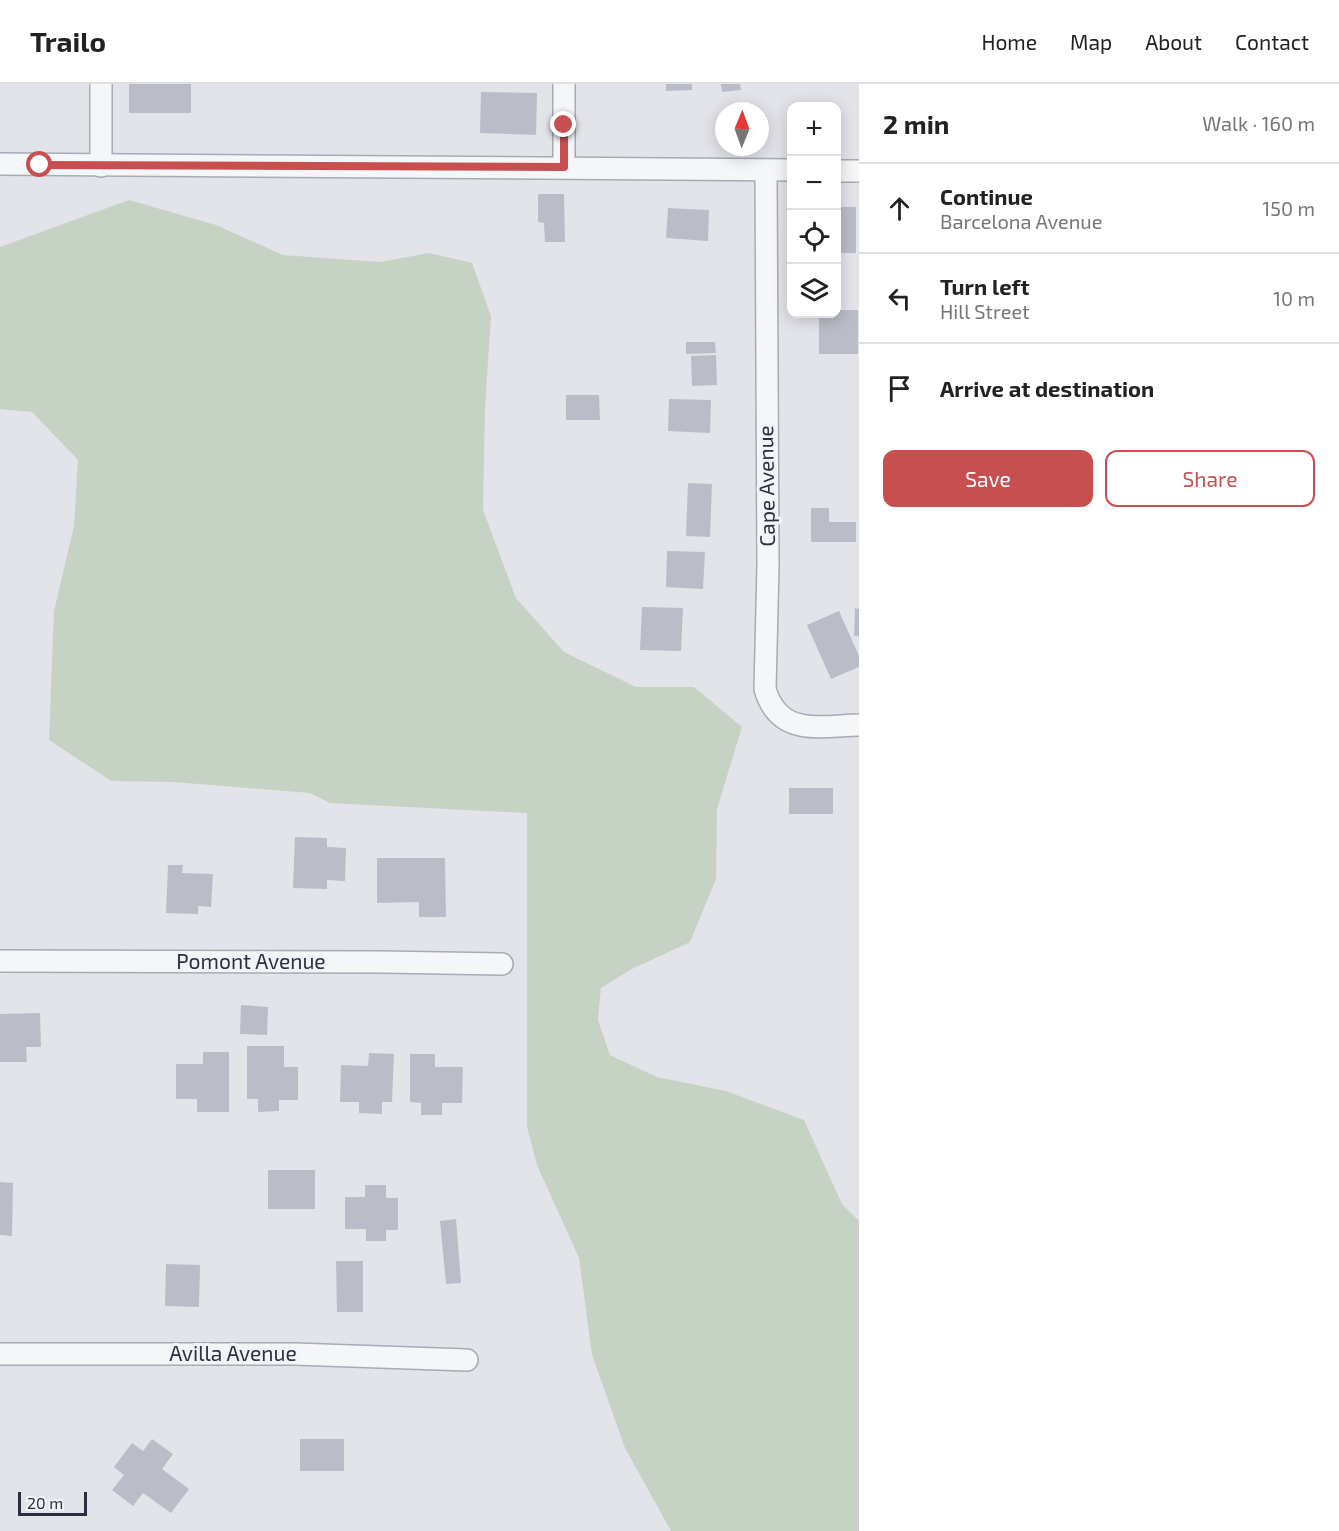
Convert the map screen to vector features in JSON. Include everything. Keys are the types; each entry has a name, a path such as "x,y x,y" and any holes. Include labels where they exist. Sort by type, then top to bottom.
{"street":[{"path":"100,166 101,84"},
{"path":"564,84 564,167"},
{"path":"0,164 787,170"},
{"name":"Cape Avenue","path":"765,170 768,566 765,689 769,702 785,721 800,726 859,725"},
{"path":"841,171 859,171"},
{"name":"Pomont Avenue","path":"0,961 502,964"},
{"name":"Avilla Avenue","path":"0,1354 294,1354 467,1360"}],"green space":[{"path":"129,200 216,225 283,255 380,262 429,253 472,263 491,316 485,408 483,510 516,598 564,652 636,687 694,687 742,727 717,809 716,879 690,942 630,970 601,988 598,1020 610,1055 657,1077 726,1091 804,1120 842,1204 859,1221 859,1531 671,1531 625,1448 592,1355 579,1258 537,1165 527,1127 527,813 330,803 310,793 174,782 111,781 49,740 54,611 74,526 78,460 32,412 0,409 0,247"}],"building":[{"path":"129,84 191,84 191,113 129,113"},
{"path":"666,84 692,84 692,90 666,91"},
{"path":"721,84 740,84 741,90 722,92"},
{"path":"481,92 537,93 536,135 480,133"},
{"path":"538,194 564,194 565,242 545,242 544,223 538,222"},
{"path":"841,207 856,207 856,253 841,253"},
{"path":"668,208 709,210 708,241 666,238"},
{"path":"841,310 858,310 858,354 819,354 819,318 841,318"},
{"path":"686,342 715,342 716,353 686,354"},
{"path":"716,355 717,385 692,386 691,356"},
{"path":"566,395 599,395 600,420 566,420"},
{"path":"669,399 711,400 710,433 668,431"},
{"path":"688,483 712,484 710,537 686,536"},
{"path":"811,508 829,508 829,522 856,522 856,542 811,542"},
{"path":"667,551 705,552 703,589 666,587"},
{"path":"642,607 683,608 681,651 640,650"},
{"path":"855,608 859,609 859,636 854,636"},
{"path":"839,611 859,656 859,667 831,679 807,625"},
{"path":"789,788 833,788 833,814 789,814"},
{"path":"295,837 327,838 327,847 346,848 345,881 327,880 327,889 293,888"},
{"path":"377,858 445,858 446,917 419,917 419,902 377,903"},
{"path":"168,865 183,865 182,873 213,874 211,907 198,906 198,914 166,913"},
{"path":"241,1005 268,1007 267,1035 240,1034"},
{"path":"40,1013 41,1047 26,1047 27,1062 0,1062 0,1014"},
{"path":"247,1046 284,1046 284,1067 298,1067 298,1100 279,1100 279,1111 258,1112 258,1099 247,1099"},
{"path":"203,1052 229,1052 229,1112 197,1112 197,1099 176,1099 176,1064 203,1064"},
{"path":"369,1053 394,1054 392,1102 382,1102 382,1114 359,1113 359,1102 340,1102 341,1065 368,1066"},
{"path":"410,1054 435,1054 435,1067 463,1067 462,1103 442,1103 442,1115 421,1115 421,1103 410,1102"},
{"path":"268,1170 315,1170 315,1209 268,1209"},
{"path":"0,1182 13,1183 12,1236 0,1235"},
{"path":"365,1185 386,1185 386,1198 398,1198 398,1230 386,1230 386,1241 366,1241 366,1229 345,1229 345,1197 365,1197"},
{"path":"456,1219 461,1283 446,1284 440,1221"},
{"path":"336,1261 363,1261 363,1312 337,1312"},
{"path":"166,1264 200,1265 199,1307 165,1306"},
{"path":"152,1439 173,1454 162,1469 189,1489 171,1513 143,1493 133,1506 112,1490 124,1475 114,1467 132,1443 143,1451"},
{"path":"300,1439 344,1439 344,1471 300,1471"}],"route":[{"path":"40,165 564,167 564,125"}]}
